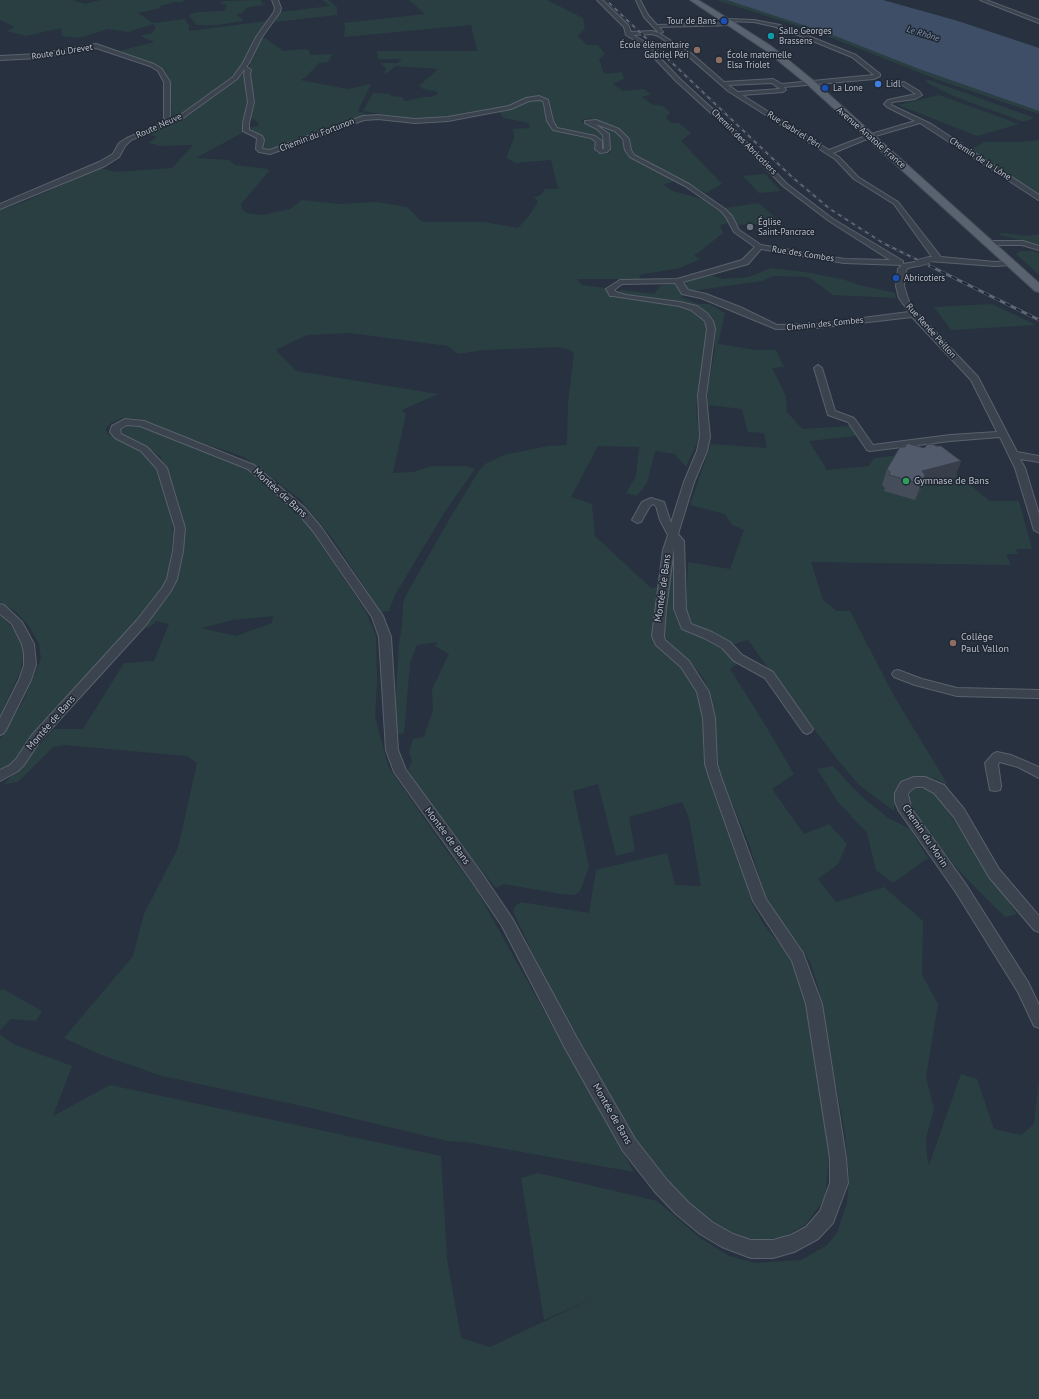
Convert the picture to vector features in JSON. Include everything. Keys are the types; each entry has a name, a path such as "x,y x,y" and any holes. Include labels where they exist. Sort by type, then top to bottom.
{"main road":[{"name":"Avenue Anatole France","path":"693,0 730,22 768,48 811,83 1039,289"}],"street":[{"name":"Route Neuve","path":"0,207 102,164 116,155 122,145 129,139 187,113 235,78 244,67 259,37 277,12 278,8 275,0"},
{"name":"Chemin des Abricotiers","path":"599,0 626,26 628,34 643,43 678,80 726,124 785,184 831,220 902,264"},
{"path":"628,34 649,32 658,34 661,31 646,16 638,0"},
{"path":"982,0 1039,22"},
{"path":"656,26 677,27 754,21 778,26 788,32 802,35 854,56 878,75 874,77 814,81 811,83 780,86 771,81 724,84"},
{"name":"Rue Gabriel Péri","path":"658,34 690,55 738,94 829,152 856,178 896,203 938,259"},
{"name":"Route du Drevet","path":"0,58 47,55 96,46 145,62 160,70 166,82 167,118 172,121"},
{"name":"Chemin du Fortunon","path":"244,67 248,70 247,74 251,102 246,123 246,132 260,137 261,140 259,148 262,151 270,152 281,149 362,118 378,117 421,122 469,116 511,106 528,99 543,99 547,104 550,121 555,129 593,137 599,141 598,149 602,152 607,149 606,134 599,128 587,122 596,122 617,130 626,139 628,150 632,156 687,185 723,210 729,216 736,231 759,247"},
{"name":"Chemin de la Lône","path":"902,83 917,92 919,95 890,101 887,104 933,128 1039,198"},
{"path":"738,94 782,91 783,90 780,86"},
{"path":"829,152 870,136 920,121"},
{"path":"992,246 1036,247"},
{"name":"Rue des Combes","path":"616,284 678,281 745,262 759,247 844,261 902,264"},
{"path":"902,264 918,263 938,259 995,264 1008,261"},
{"name":"Rue Renée Peillon","path":"902,264 901,292 907,306 975,379 1015,455 1039,530"},
{"name":"Chemin des Combes","path":"678,281 685,292 703,296 737,309 776,327 816,326 914,314"},
{"name":"Montée de Bans","path":"0,776 14,768 20,762 36,738 141,623 167,589 172,579 178,551 180,521 162,468 144,449 118,436 115,432 115,428 125,422 141,423 251,467 300,509 313,524 377,616 385,637 392,750 400,772 478,879 507,922 571,1043 629,1145 660,1186 682,1208 706,1228 728,1241 751,1249 773,1249 794,1243 812,1233 827,1217 839,1183 838,1158 823,1052 814,1004 805,974 798,958 760,901 715,777 711,764 710,718 703,692 685,664 660,642 658,636 664,574 668,550 689,482 702,451 705,437 702,396 711,329 709,321 704,315 694,308 613,294 610,292 610,289 616,284"},
{"path":"818,368 831,414 851,420 870,448 950,438 1004,434"},
{"path":"1015,455 1039,459"},
{"path":"638,520 646,504 651,501 656,502 660,504 665,520 673,535 680,541 680,609 686,626 708,635 726,645 738,658 769,675 807,729"},
{"path":"0,608 16,622 23,633 28,644 30,659 25,680 0,730"},
{"path":"898,674 919,682 957,692 1039,694"},
{"path":"995,786 991,763 997,757 1007,758 1039,773"},
{"name":"Chemin du Morin","path":"1039,926 994,873 959,813 939,789 925,782 914,782 906,786 901,793 902,802 906,811 960,887 1023,987 1039,1021"}],"green space":[{"path":"0,0 73,0 85,4 100,0 185,0 182,2 174,2 160,6 161,8 138,13 153,23 185,19 189,25 189,31 267,21 253,39 242,66 235,74 181,114 172,116 170,82 165,70 119,51 154,42 140,36 152,33 156,27 153,24 129,32 108,29 79,38 62,36 61,28 26,36 7,31 15,27 0,20"},
{"path":"261,0 264,5 249,7 245,9 243,13 236,14 243,21 218,25 197,25 189,16 190,14 198,12 224,11 227,5 219,4 225,1"},
{"path":"322,0 328,0 337,7 337,15 274,22 281,12 330,6"},
{"path":"409,0 547,0 583,18 585,28 578,36 587,45 598,45 605,54 599,59 604,74 622,72 624,79 613,84 623,91 644,89 651,94 642,97 653,105 663,106 670,113 666,118 671,123 679,123 691,133 681,141 722,184 706,193 637,156 633,153 627,137 620,130 608,124 590,118 582,120 582,122 597,129 603,134 605,138 601,139 586,134 559,129 554,124 551,117 548,100 542,97 528,97 507,107 459,117 414,119 363,111 373,93 402,97 405,101 439,94 435,91 423,89 419,86 438,69 396,66 384,75 386,68 380,63 397,63 402,59 378,59 377,51 477,51 471,25 344,37 345,27 343,23 425,14"},
{"path":"716,0 727,0 830,34 919,69 1039,111 1039,114 941,81 814,31"},
{"path":"262,38 265,38 283,51 305,49 309,50 311,55 331,54 332,55 328,62 319,63 306,77 300,80 348,89 371,84 358,111 370,115 354,119 271,150 264,149 264,138 248,132 247,128 259,125 256,121 250,118 255,98 250,73 252,70 249,67"},
{"path":"244,75 248,98 242,133 196,158 229,160 235,165 267,169 269,171 241,204 242,209 247,213 261,215 290,209 302,200 339,204 377,202 407,207 422,222 484,222 518,228 528,217 538,202 534,197 541,195 545,189 558,189 551,160 516,163 506,158 514,138 513,129 530,127 528,123 504,118 498,111 534,99 542,101 551,129 592,138 596,142 596,153 604,154 610,153 609,135 603,127 592,124 594,123 610,128 620,136 626,152 631,156 677,180 663,185 673,191 701,199 724,214 728,223 720,225 723,233 694,256 701,259 680,268 639,275 641,279 577,279 582,285 605,288 609,293 626,299 684,307 702,317 707,325 705,355 696,405 699,438 686,467 675,454 655,451 647,483 637,496 626,493 636,476 639,447 598,446 571,497 592,504 595,536 651,588 657,587 652,632 653,640 660,649 677,660 690,677 698,693 704,711 703,752 707,772 733,837 752,903 764,925 782,947 799,975 810,999 829,1159 825,1198 805,1225 783,1237 762,1240 741,1237 721,1228 704,1216 689,1202 654,1164 632,1133 540,969 513,911 515,906 521,902 589,913 596,870 667,853 675,885 701,886 689,818 682,802 629,817 635,851 616,856 598,784 573,791 589,867 580,891 574,895 561,894 504,884 496,888 473,860 414,781 408,769 412,761 409,753 413,739 424,737 433,710 432,689 449,654 435,646 438,642 417,645 410,663 404,733 396,735 396,691 399,643 402,626 403,603 406,595 453,513 478,472 485,464 504,455 548,446 567,445 568,404 574,353 570,350 558,347 484,350 458,354 448,346 350,333 307,335 276,350 296,371 438,394 402,410 406,414 393,473 413,472 432,466 466,466 475,469 446,510 395,595 389,611 381,612 333,539 300,499 244,457 185,437 143,420 122,418 111,423 106,428 109,435 140,449 160,474 172,520 173,533 168,572 162,589 141,615 32,736 11,763 0,769 0,739 23,701 41,659 39,644 29,626 15,611 0,602 0,210 24,202 100,168 116,172 172,168 193,145 160,146 149,143 157,137 147,134 188,116"},
{"path":"929,80 1034,118 1024,122 953,96 924,81"},
{"path":"939,95 1019,124 977,136 898,105"},
{"path":"1039,140 1039,194 971,150 984,142 1022,142"},
{"path":"765,174 781,191 759,193 743,176"},
{"path":"759,203 783,225 771,225 771,229 764,229 763,226 759,226 757,224 735,225 731,213 725,208"},
{"path":"1005,233 1027,236 1039,234 1039,245 997,234"},
{"path":"1020,251 1034,251 1039,253 1039,275 1016,254"},
{"path":"771,268 811,273 845,280 859,285 895,293 896,298 833,295 809,277 774,276 762,281 691,291 686,288 687,282 711,275 722,279 749,277"},
{"path":"661,285 675,285 683,293 681,297 699,304 709,304 725,313 718,344 756,350 776,350 784,367 772,368 786,396 787,412 802,429 850,426 856,436 809,441 827,470 869,466 874,458 929,452 990,501 1019,501 1032,549 1016,549 1018,554 1006,554 1011,565 811,562 823,600 837,611 850,611 894,696 948,785 936,779 920,776 903,781 896,789 894,811 858,784 775,678 748,640 731,645 695,626 688,620 686,612 688,562 730,569 744,530 732,525 725,514 690,505 711,444 767,448 764,433 748,432 742,409 708,405 708,388 715,348 714,320 710,315 696,306 622,295 618,292 622,290 654,294"},
{"path":"992,304 1036,325 951,330 934,307"},
{"path":"130,425 149,429 251,471 292,508 312,531 366,612 376,636 377,680 375,717 389,768 477,891 634,1172 466,1142 447,1141 302,1106 162,1076 99,1054 64,1038 133,956 144,914 178,848 197,763 187,756 64,745 53,747 18,782 4,784 54,729 83,729 124,663 154,661 169,624 157,621 148,628 144,626 174,589 185,531 183,517 173,484 160,456 123,434 120,430","holes":["273,616 272,623 236,636 201,628 233,620"]},
{"path":"676,558 677,619 684,629 714,643 734,659 736,665 730,669 794,774 772,789 804,834 829,824 847,844 838,864 818,879 836,902 884,887 923,921 922,975 938,1004 926,1077 934,1109 926,1138 929,1165 961,1074 977,1079 994,1129 1021,1135 1034,1124 1039,1079 1039,1399 0,1399 0,1034 13,1044 72,1066 53,1116 110,1085 441,1156 447,1259 461,1338 490,1347 598,1296 544,1320 521,1178 538,1173 657,1201 700,1238 729,1256 756,1263 801,1260 826,1246 837,1233 847,1203 849,1178 845,1135 819,990 810,962 800,946 770,909 767,901 749,844 721,776 716,755 712,698 703,677 693,665 678,653 665,637 663,631 671,559"},
{"path":"0,615 14,629 23,644 24,652 20,672 0,715"},
{"path":"833,766 861,796 888,818 910,829 928,858 893,883 876,870 867,833 838,802 817,769"},
{"path":"919,788 931,790 941,797 946,809 1017,914 1005,917 962,874 928,833 908,800 912,790"},
{"path":"3,989 42,1011 36,1021 11,1019 0,1030 0,991"}],"water":[{"name":"Le Rhône","path":"727,0 883,0 958,21 1039,48 1039,111 919,69 830,34"}],"building":[{"path":"907,443 924,448 928,444 941,446 961,461 922,471 925,475 921,484 889,475 890,472 887,469 900,447 905,447"}],"railway":[{"path":"606,0 792,177 830,209 883,243 932,267"},
{"path":"930,266 1039,320"}],"place":[{"name":"Tour de Bans","path":"724,21"},
{"name":"Salle Georges Brassens","path":"771,36"},
{"name":"École élémentaire Gabriel Péri","path":"697,50"},
{"name":"École maternelle Elsa Triolet","path":"719,60"},
{"name":"Lidl","path":"878,84"},
{"name":"La Lone","path":"825,88"},
{"name":"Église Saint-Pancrace","path":"750,227"},
{"name":"Abricotiers","path":"896,278"},
{"name":"Gymnase de Bans","path":"906,481"},
{"name":"Collège Paul Vallon","path":"953,643"}]}
